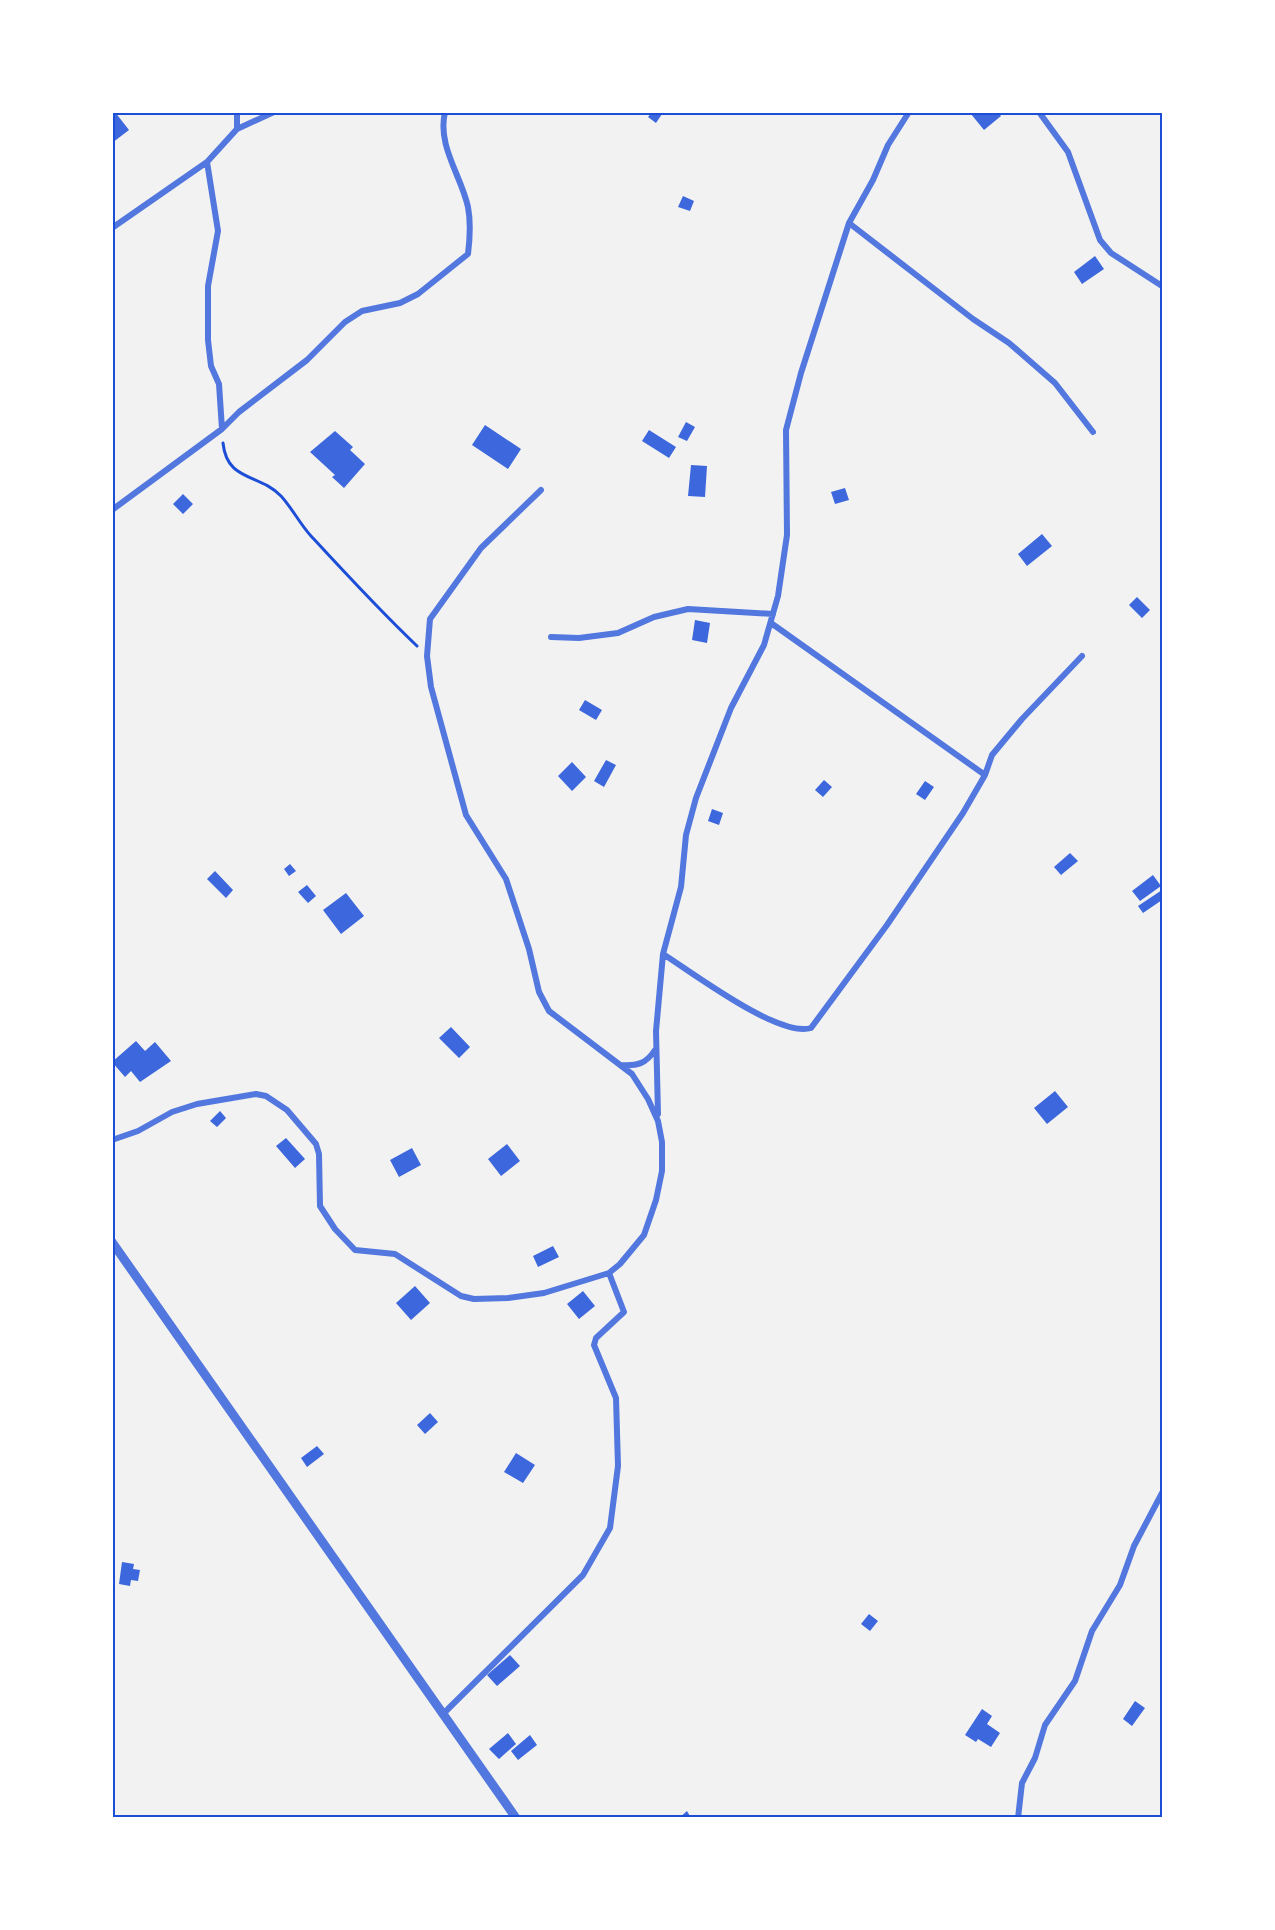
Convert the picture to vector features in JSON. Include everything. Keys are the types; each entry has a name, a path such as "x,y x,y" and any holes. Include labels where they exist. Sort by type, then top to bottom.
{"street":[{"path":"237,112 237,129"},
{"path":"112,228 207,162 237,129 274,112"},
{"path":"112,510 222,429 239,412 307,360 345,322 362,311 400,303 418,294 468,254 471,232 467,205 445,146 445,112"},
{"path":"112,1140 138,1131 172,1112 197,1104 255,1094 267,1096 286,1110 316,1144 319,1154 320,1206 335,1229 355,1250 395,1254 449,1290 474,1299 508,1298 544,1293 609,1273 644,1235 663,1171 658,1121 656,1050 663,954 681,887 686,835 696,798 731,708 764,645 771,623 788,535 786,430 804,363 849,222 873,180 888,145 909,112"},
{"path":"1039,112 1068,152 1100,240 1111,253 1162,286"},
{"path":"207,162 218,231 208,286 208,340 211,366 219,384 222,429"},
{"path":"849,222 973,319 1010,343 1055,383 1093,432"},
{"path":"541,490 481,548 430,619 427,656 431,687 466,815 506,879 529,949 539,992 549,1011 632,1074 643,1090 658,1121"},
{"path":"551,637 579,638 618,633 654,618 688,609 773,614"},
{"path":"771,623 985,775"},
{"path":"663,954 720,989 745,1008 801,1031 811,1028 887,925 963,813 985,775 992,755 1022,719 1082,656"},
{"path":"620,1065 639,1064 649,1059 656,1050"},
{"path":"112,1242 516,1818"},
{"path":"443,1714 583,1575 610,1528 618,1466 616,1398 594,1345 596,1338 624,1312 609,1273"},
{"path":"1018,1818 1022,1783 1035,1758 1045,1725 1075,1681 1092,1631 1120,1585 1134,1546 1162,1493"}],"path":[{"path":"222,429 225,459 240,474 280,494 310,535 368,600 427,656"}],"building":[{"path":"115,112 129,130 112,143 112,114"},
{"path":"652,112 662,114 656,123 648,117"},
{"path":"973,112 998,112 1001,116 984,130 971,114"},
{"path":"683,196 694,201 690,211 678,207"},
{"path":"1095,256 1104,269 1082,284 1074,272"},
{"path":"686,422 695,427 687,441 678,437"},
{"path":"485,425 521,449 508,469 472,445"},
{"path":"649,430 676,447 669,458 642,441"},
{"path":"335,431 353,447 350,450 365,464 344,488 332,477 335,475 310,452"},
{"path":"691,465 707,466 705,497 688,496"},
{"path":"845,488 849,500 835,504 831,492"},
{"path":"183,494 193,504 183,514 173,504"},
{"path":"1042,534 1052,546 1027,566 1018,554"},
{"path":"1137,597 1150,610 1142,618 1129,605"},
{"path":"695,620 710,623 707,643 692,640"},
{"path":"585,700 602,710 596,720 579,710"},
{"path":"606,760 616,765 604,787 594,781"},
{"path":"572,762 586,777 572,791 558,776"},
{"path":"824,780 832,787 823,797 815,790"},
{"path":"925,781 934,787 925,800 916,794"},
{"path":"712,809 723,813 719,825 708,821"},
{"path":"1070,853 1078,861 1061,875 1054,867"},
{"path":"290,864 296,871 289,876 284,869"},
{"path":"215,871 233,890 226,898 207,879"},
{"path":"1153,875 1161,886 1140,901 1132,891"},
{"path":"307,885 316,896 308,903 298,892"},
{"path":"1162,890 1162,900 1143,913 1138,906"},
{"path":"346,893 364,916 341,934 323,910"},
{"path":"451,1027 470,1047 459,1058 439,1038"},
{"path":"136,1041 145,1051 155,1042 171,1061 140,1082 131,1071 125,1077 112,1062"},
{"path":"1055,1091 1068,1107 1047,1124 1034,1108"},
{"path":"220,1111 226,1118 217,1127 210,1121"},
{"path":"286,1138 305,1159 295,1168 276,1146"},
{"path":"507,1144 520,1161 501,1176 488,1159"},
{"path":"412,1148 421,1165 399,1177 390,1160"},
{"path":"553,1246 559,1257 538,1267 533,1256"},
{"path":"415,1286 430,1303 411,1320 396,1303"},
{"path":"583,1291 595,1306 579,1319 567,1304"},
{"path":"430,1413 438,1422 425,1434 417,1425"},
{"path":"317,1446 324,1454 307,1467 301,1458"},
{"path":"516,1453 535,1465 523,1483 504,1472"},
{"path":"122,1562 134,1564 133,1569 140,1570 138,1581 131,1580 130,1586 119,1584"},
{"path":"869,1614 878,1621 870,1631 861,1624"},
{"path":"510,1655 520,1666 497,1686 487,1675"},
{"path":"1135,1701 1145,1708 1132,1726 1123,1719"},
{"path":"982,1709 992,1716 987,1724 1000,1733 991,1747 978,1739 976,1742 965,1735"},
{"path":"508,1733 516,1744 499,1759 489,1749"},
{"path":"530,1735 537,1745 518,1760 511,1751"},
{"path":"687,1811 691,1818 679,1818"}]}
